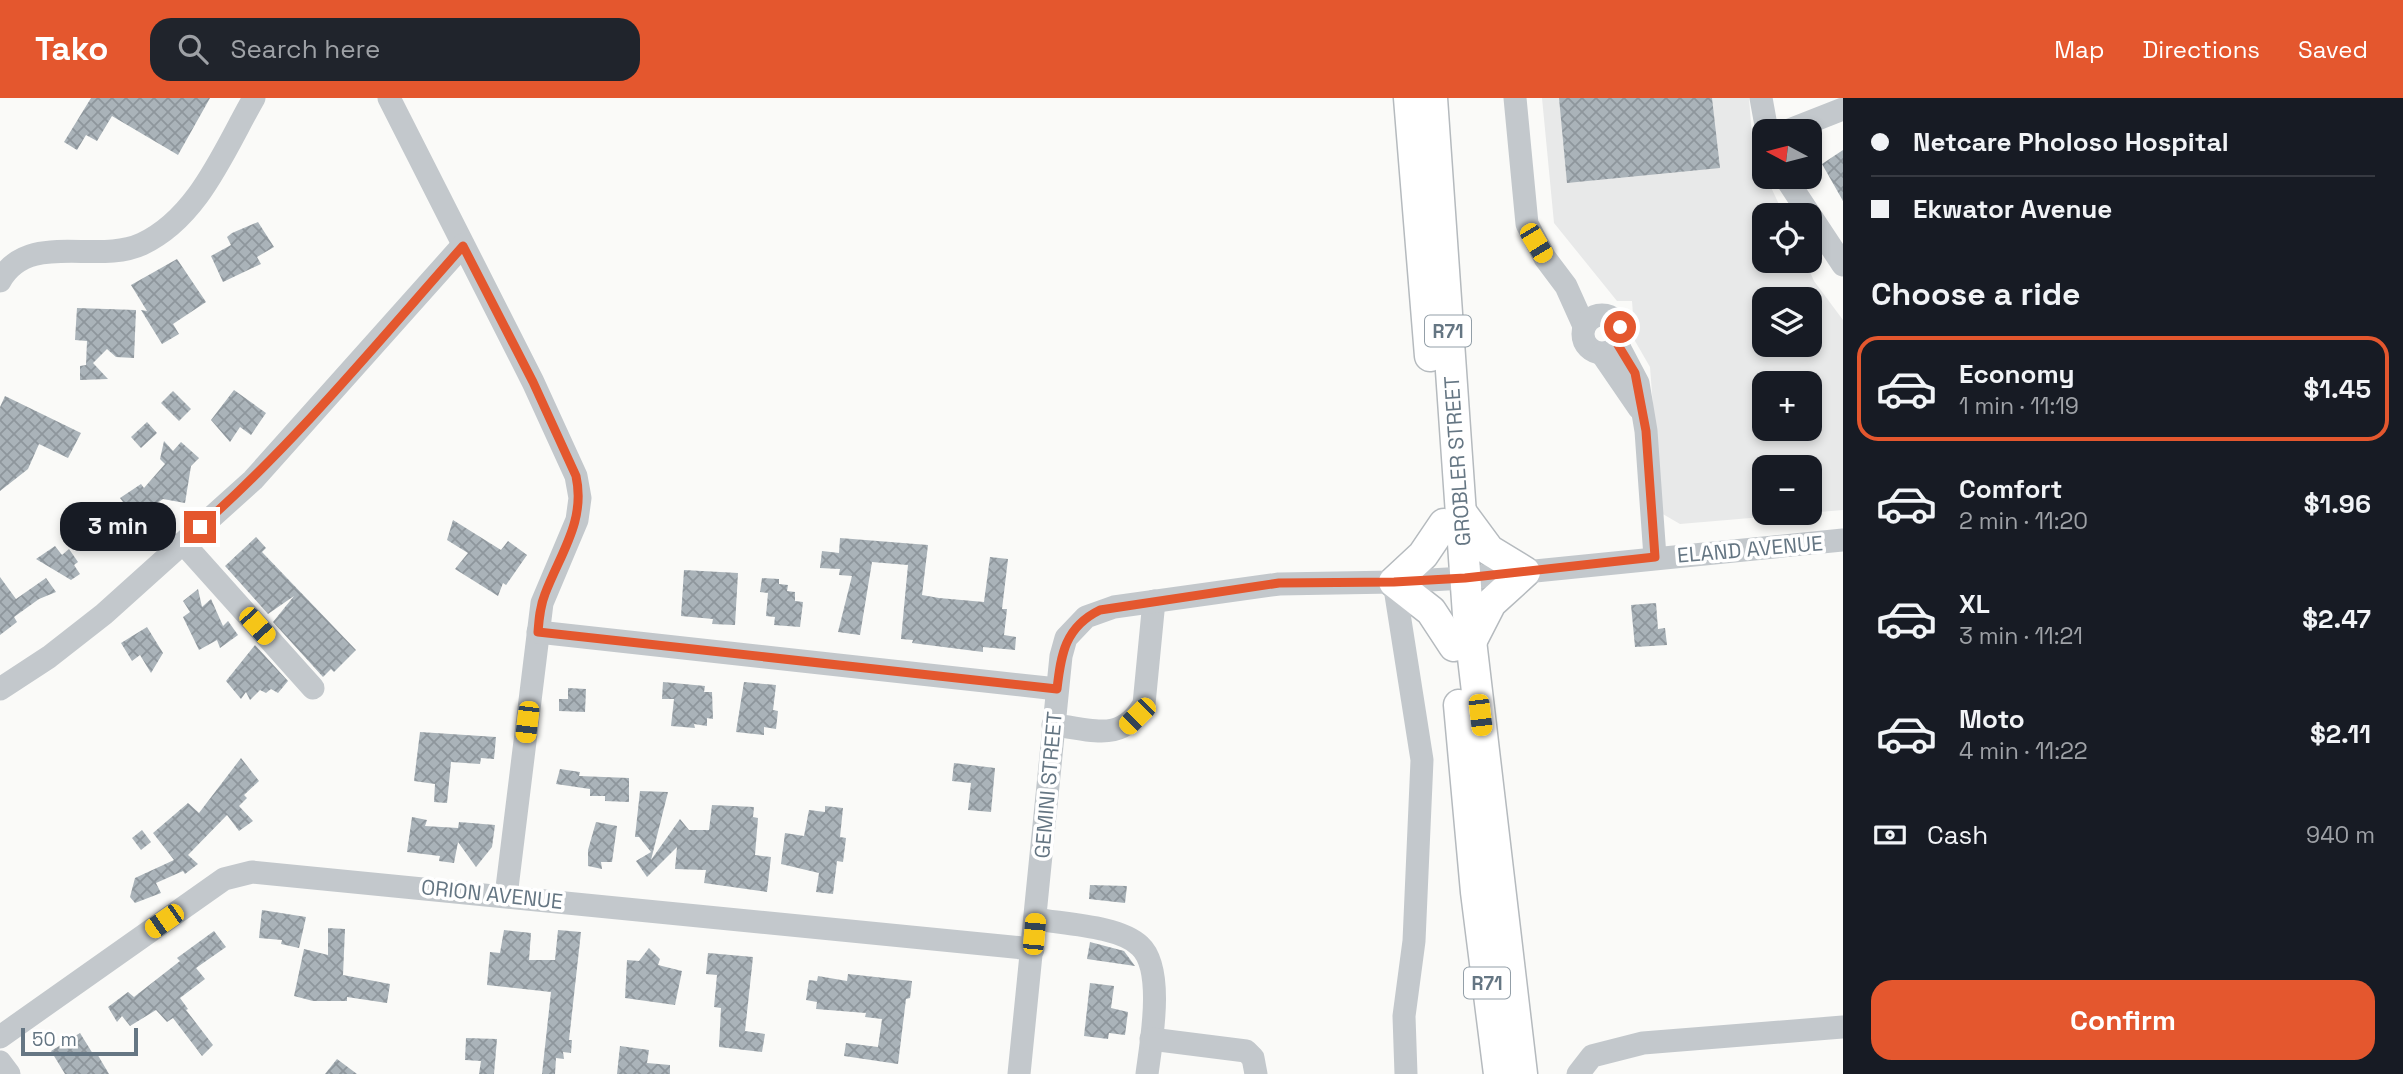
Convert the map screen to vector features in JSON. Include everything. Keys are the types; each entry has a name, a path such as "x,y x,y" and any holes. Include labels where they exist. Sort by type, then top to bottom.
{"main road":[{"name":"GROBLER STREET","path":"1409,98 1452,518"},
{"name":"GROBLER STREET","path":"1432,98 1452,518 1476,892 1499,1074"},
{"path":"1452,518 1489,550 1525,572 1491,603 1462,644 1431,611 1394,582 1423,555 1452,518"},
{"name":"GROBLER STREET","path":"1462,644 1522,1074"}],"street":[{"path":"0,281 6,270 23,257 44,252 122,251 142,244 161,232 186,211 199,194 254,98"},
{"path":"389,98 538,394 579,489 577,520 542,603 506,896"},
{"path":"1515,98 1524,213 1536,243 1592,321"},
{"path":"1761,98 1765,119"},
{"path":"1818,119 1843,109"},
{"path":"1792,189 1843,265"},
{"path":"0,689 48,657 104,614 253,480 290,442 463,246"},
{"path":"1592,321 1611,317 1620,327 1610,350"},
{"path":"1592,321 1586,345 1610,350 1635,373 1642,414 1655,557"},
{"name":"ELAND AVENUE","path":"1456,578 1843,540"},
{"path":"183,543 313,688"},
{"name":"GEMINI STREET","path":"1019,1074 1053,725 1066,638 1086,617 1100,610 1154,601 1279,583 1394,582 1456,578"},
{"path":"1394,582 1422,760 1415,941 1404,1016 1406,1074"},
{"path":"1053,725 1112,731 1126,728 1137,716 1144,704 1154,601"},
{"path":"538,632 1057,689"},
{"name":"ORION AVENUE","path":"0,1037 205,891 236,874 283,873 1033,949"},
{"path":"1035,919 1115,932 1140,945 1150,964 1154,987 1147,1074"},
{"path":"1578,1074 1592,1056 1643,1043 1843,1027"},
{"path":"1151,1039 1247,1051 1253,1058 1256,1074"},
{"path":"0,1062 9,1074"}],"shaded area":[{"path":"1542,98 1749,98 1752,189 1772,189 1778,203 1752,203 1752,273 1810,273 1818,287 1752,287 1752,357 1822,357 1822,292 1843,320 1843,510 1822,512 1822,455 1752,455 1752,518 1680,524 1661,513 1650,367 1635,341 1632,301 1617,301 1554,223"}],"building":[{"path":"91,98 210,98 178,155 112,116 97,141 86,135 77,150 64,142"},
{"path":"1559,98 1712,98 1720,168 1567,183"},
{"path":"1843,150 1843,201 1822,164"},
{"path":"258,222 274,247 257,257 261,264 223,282 211,256 231,245 227,237 232,233"},
{"path":"177,259 206,302 173,324 179,334 162,344 141,310 147,311 131,285"},
{"path":"77,308 136,310 134,358 116,357 107,349 93,363 108,379 80,380 80,366 86,365 87,341 75,340"},
{"path":"234,390 266,413 251,435 240,427 230,442 211,420"},
{"path":"173,391 191,409 179,421 161,403"},
{"path":"5,396 81,433 68,458 39,444 28,469 0,491 0,407"},
{"path":"147,422 157,433 141,448 131,437"},
{"path":"164,441 173,451 181,442 199,458 191,466 185,503 163,499 148,509 159,524 141,537 137,531 121,542 112,530 119,525 113,516 126,506 120,498 141,484 144,488 165,464 160,459"},
{"path":"453,520 501,550 508,541 527,555 506,585 503,583 498,596 455,569 468,553 447,540"},
{"path":"256,537 266,548 262,552 356,650 334,672 331,669 323,677 273,622 294,596 268,614 225,566"},
{"path":"840,538 928,545 922,595 939,598 984,602 990,557 1008,559 1002,609 1007,609 1004,635 1016,637 1015,650 983,647 983,652 912,643 913,640 901,639 908,565 872,562 860,635 838,632 852,576 839,575 840,569 820,568 822,551 839,553"},
{"path":"55,546 62,555 69,549 78,562 74,565 80,574 71,580 36,559"},
{"path":"684,570 738,573 735,625 712,624 713,619 681,616"},
{"path":"0,577 16,599 46,578 56,592 39,599 14,617 17,622 0,635"},
{"path":"762,578 779,579 779,584 788,585 787,591 795,592 795,601 803,602 800,627 774,625 775,617 766,616 768,593 760,592"},
{"path":"198,589 202,607 211,599 223,626 228,621 238,635 220,648 217,640 199,650 183,617 190,612 183,601"},
{"path":"1656,603 1658,629 1665,628 1667,645 1635,647 1631,605"},
{"path":"147,627 163,653 151,673 140,655 132,661 121,643"},
{"path":"255,645 288,681 278,693 271,689 266,693 260,690 250,700 246,692 241,699 226,681"},
{"path":"663,682 705,686 704,692 712,692 713,719 707,718 707,726 671,726 674,699 662,699"},
{"path":"744,682 776,685 773,710 778,711 776,729 764,727 764,735 736,732"},
{"path":"568,688 586,689 585,712 559,711 559,699 568,699"},
{"path":"420,732 496,737 494,759 481,758 480,764 451,762 447,803 434,802 435,784 414,781"},
{"path":"241,758 259,781 244,795 247,798 239,806 253,821 239,831 227,815 188,855 198,864 185,874 183,871 156,883 161,893 135,903 130,897 135,878 174,860 153,833 188,803 199,813"},
{"path":"954,763 995,768 991,812 968,810 971,783 952,781"},
{"path":"560,769 580,772 579,776 629,778 629,802 605,801 605,796 590,796 590,789 556,784"},
{"path":"640,791 668,792 651,860 680,819 689,830 709,830 712,805 754,807 753,817 758,818 755,855 771,857 767,892 704,883 706,870 675,869 677,847 647,877 636,861 651,852 639,837 635,837"},
{"path":"825,806 843,808 840,837 846,838 843,862 837,861 833,894 816,892 819,873 781,864 785,833 804,836 809,810 825,812"},
{"path":"412,817 427,820 425,826 458,828 459,822 495,825 492,847 476,867 458,842 454,863 439,861 440,856 407,852"},
{"path":"596,822 617,826 612,862 601,862 602,869 588,866 588,850"},
{"path":"142,830 151,842 141,850 132,838"},
{"path":"1090,885 1127,886 1125,903 1089,899"},
{"path":"262,910 306,917 299,948 281,944 282,940 259,938"},
{"path":"328,928 345,929 343,975 390,984 387,1003 347,997 347,1001 313,1001 294,996 304,949 328,955"},
{"path":"504,930 531,933 529,960 555,960 558,930 581,932 569,1040 572,1040 571,1053 563,1052 564,1059 556,1058 555,1074 542,1074 551,992 487,985 490,952 500,953"},
{"path":"214,931 226,947 196,968 205,979 180,998 213,1045 202,1056 173,1018 167,1022 156,1010 130,1026 122,1016 117,1022 108,1007 128,992 134,997 180,961 177,958"},
{"path":"1090,942 1124,951 1135,966 1087,959"},
{"path":"649,948 660,959 658,965 682,971 675,1005 625,998 627,960 639,961"},
{"path":"708,953 753,957 745,1031 765,1034 762,1052 719,1047 721,1008 714,1007 717,975 706,974"},
{"path":"848,974 912,981 910,998 906,999 898,1064 844,1056 846,1043 878,1047 882,1019 865,1017 866,1013 816,1009 817,1002 806,1000 809,980 817,981 818,976 847,981"},
{"path":"1090,983 1114,986 1111,1008 1128,1012 1125,1035 1109,1033 1108,1039 1084,1036"},
{"path":"80,1033 109,1074 65,1074 51,1051"},
{"path":"466,1038 497,1039 494,1074 479,1074 481,1061 465,1060"},
{"path":"620,1046 649,1050 647,1063 670,1065 670,1074 617,1074"},
{"path":"337,1059 357,1074 325,1074"}],"route":[{"path":"200,527 253,480 290,442 463,246 533,382 576,476 579,489 577,520 542,603 538,632 1057,689 1066,638 1086,617 1100,610 1279,583 1465,578 1655,557 1646,431 1635,373 1618,345 1621,340 1620,327"}]}
